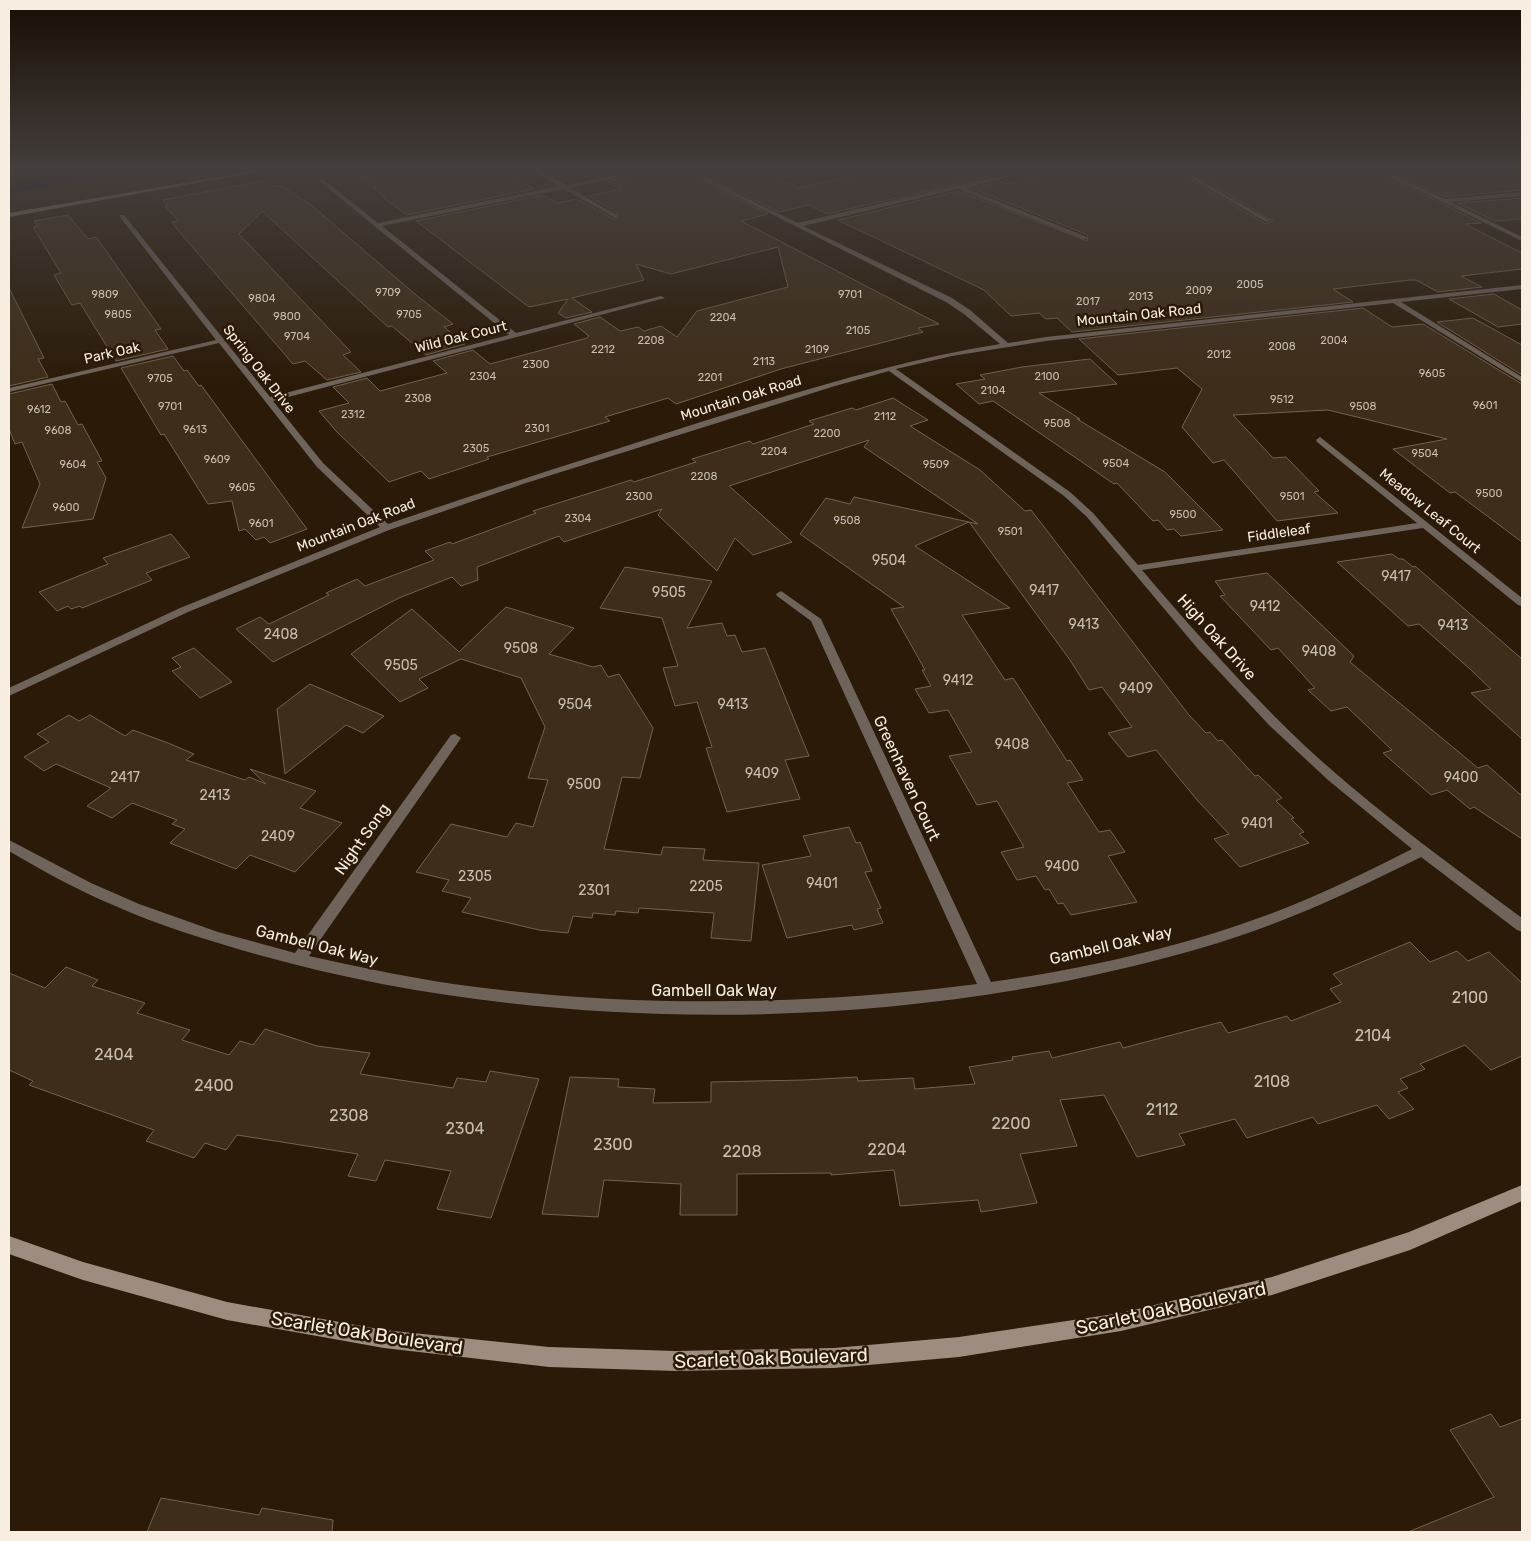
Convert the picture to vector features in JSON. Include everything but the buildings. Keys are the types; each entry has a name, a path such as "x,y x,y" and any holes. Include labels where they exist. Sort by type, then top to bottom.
{"street":[{"name":"Spring Oak Drive","path":"142,242 320,465 386,528"},
{"path":"398,242 515,336"},
{"path":"832,242 949,300 967,312 1006,345"},
{"name":"Mountain Oak Road","path":"9,692 184,610 386,528 523,481 832,384 890,368 1006,345 1522,287"},
{"name":"Wild Oak Court","path":"267,400 661,298"},
{"path":"1394,301 1522,380"},
{"name":"Park Oak","path":"9,390 220,340"},
{"name":"High Oak Drive","path":"890,368 1067,494 1090,515 1223,670 1274,723 1336,780 1422,850 1522,926"},
{"name":"Meadow Leaf Court","path":"1320,440 1522,603"},
{"name":"Fiddleleaf","path":"1135,568 1426,525"},
{"name":"Greenhaven Court","path":"781,594 816,619 987,989"},
{"name":"Night Song","path":"298,960 455,738"},
{"name":"Gambell Oak Way","path":"9,845 58,873 131,907 214,936 298,960 432,987 528,1000 638,1007 759,1008 888,1001 987,989 1090,970 1186,946 1275,917 1354,885 1422,850"},
{"name":"Scarlet Oak Boulevard","path":"9,1244 84,1271 227,1311 384,1340 549,1357 676,1362 834,1358 959,1347 1121,1322 1272,1286 1410,1241 1522,1193"}]}
